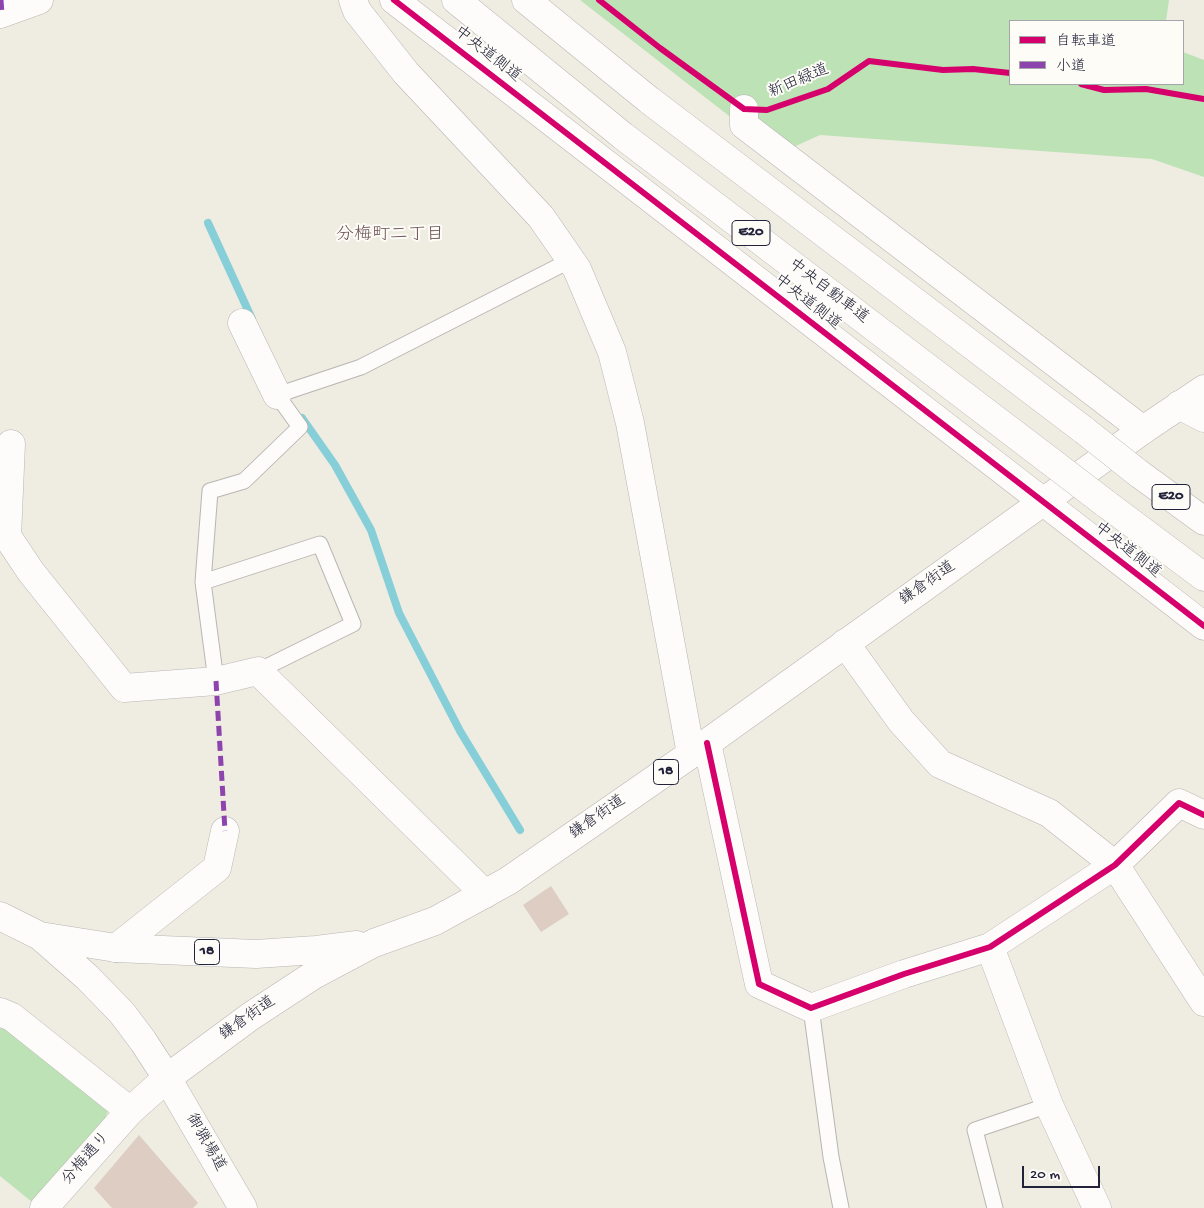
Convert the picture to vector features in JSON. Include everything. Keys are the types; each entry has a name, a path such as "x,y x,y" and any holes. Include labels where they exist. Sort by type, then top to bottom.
{"main road":[{"path":"0,14 39,0"},
{"path":"353,0 357,12 406,73 541,216 577,270 612,352 630,423 699,749 759,984 811,1008 904,974 990,947 1115,865 1179,803 1204,815"},
{"name":"中央自動車道","path":"456,0 623,136 1204,577"},
{"name":"E20","path":"526,0 649,100 1204,522"},
{"name":"中央道側道","path":"399,1 1042,503 1204,626"},
{"path":"744,109 744,125 1143,430"},
{"path":"242,323 277,395"},
{"name":"鎌倉街道","path":"130,1111 167,1078 251,1016 312,976 374,943 435,920 508,881 699,749 1143,430 1204,389"},
{"path":"1179,405 1204,418"},
{"path":"11,444 7,536 31,572 124,688 216,681 258,671 485,894"},
{"path":"845,643 901,721 940,764 1049,813 1115,865 1204,1002"},
{"path":"116,948 217,868 225,831"},
{"name":"18","path":"0,916 40,936 87,977 122,1013 167,1078"},
{"name":"18","path":"40,936 116,948 256,954 316,950 374,943"},
{"path":"990,947 1049,1105 1097,1208"},
{"path":"0,1012 12,1017 130,1111"},
{"name":"御猟場道","path":"167,1078 242,1208"},
{"name":"分梅通り","path":"44,1208 130,1111"}],"lane":[{"path":"216,681 203,582 210,491 244,481 300,427 277,395 361,367 571,260"},
{"path":"203,582 320,544 353,624 258,671"},
{"path":"811,1008 841,1208"},
{"path":"995,1208 975,1130 1049,1105"}],"green space":[{"path":"580,0 1169,0 1166,20 1009,20 1009,85 1184,85 1184,52 1204,60 1204,177 1152,159 820,135 778,154"},
{"path":"0,1028 5,1029 109,1109 100,1130 32,1202 0,1176"}],"building":[{"path":"551,886 569,914 541,932 523,905"},
{"path":"139,1135 198,1203 193,1208 112,1208 94,1188"}],"waterway":[{"path":"208,223 252,319"},
{"path":"302,418 335,465 371,530 399,613 460,731 520,830"}],"marked path":[{"path":"1,0 2,14"},
{"path":"216,681 225,831"}],"cycle path":[{"path":"394,0 1204,626"},
{"name":"新田緑道","path":"599,0 660,48 744,109 767,110 828,89 869,61 943,70 973,69 1009,73"},
{"path":"1085,85 1104,90 1146,89 1204,99"},
{"path":"707,743 759,984 811,1008 904,974 990,947 1115,865 1179,803 1204,815"}],"district":[{"name":"分梅町二丁目","path":"390,236"}]}
